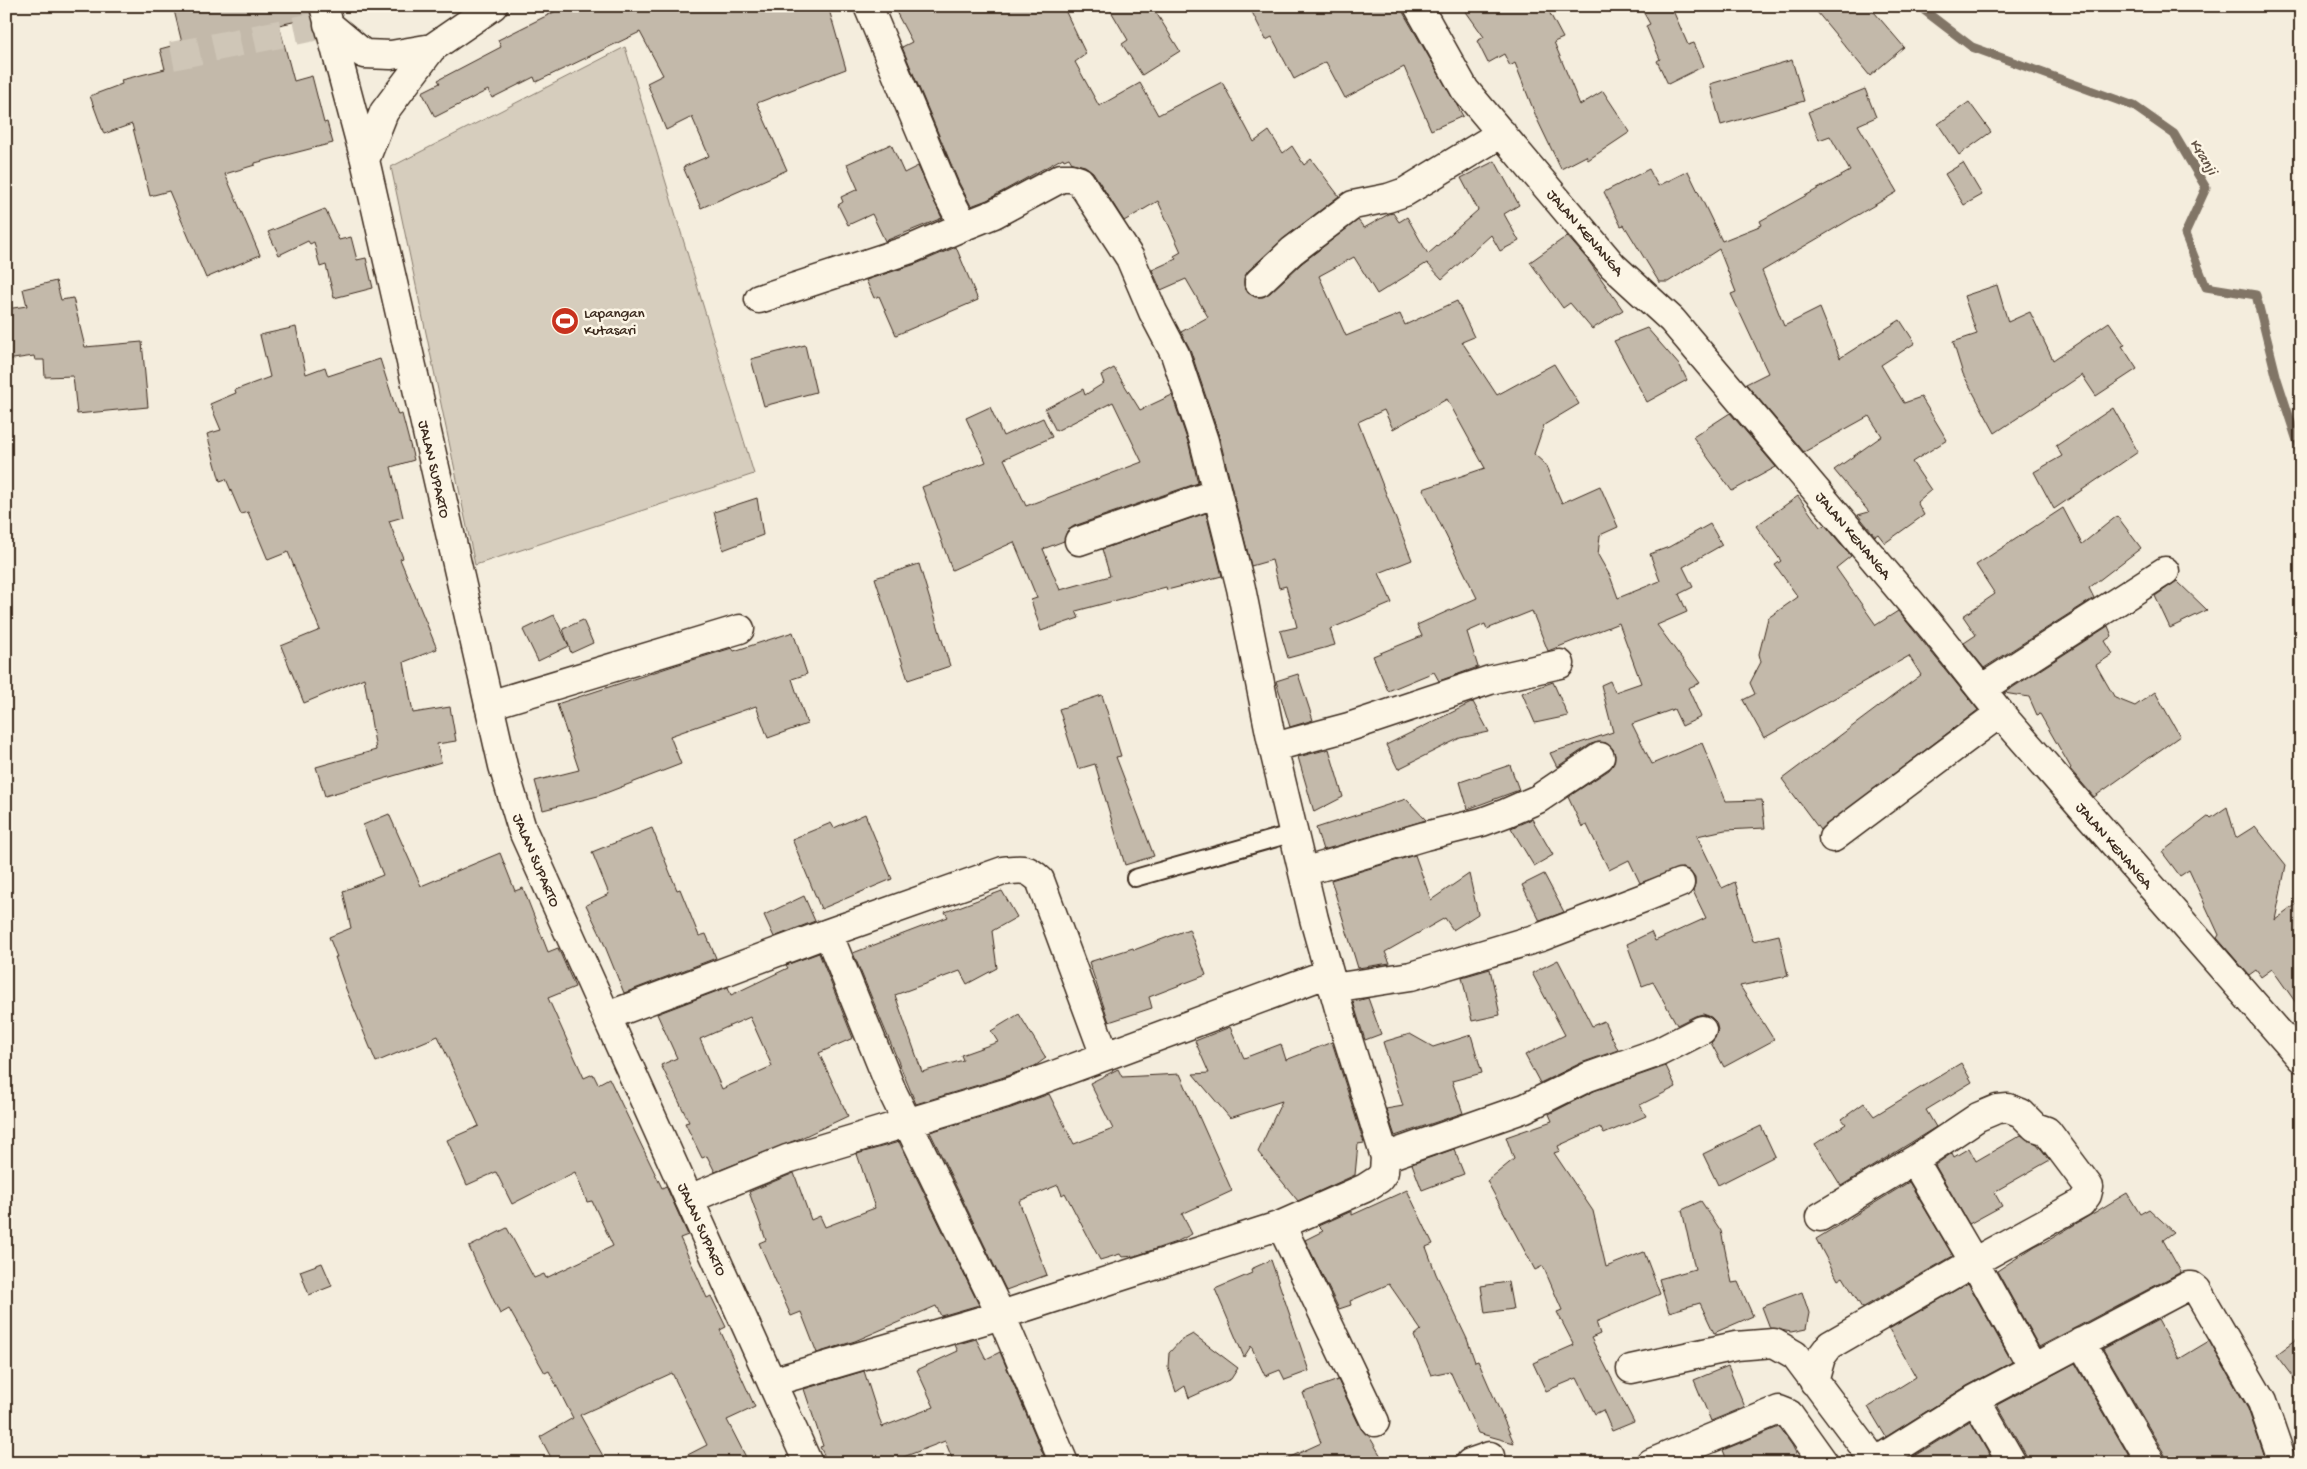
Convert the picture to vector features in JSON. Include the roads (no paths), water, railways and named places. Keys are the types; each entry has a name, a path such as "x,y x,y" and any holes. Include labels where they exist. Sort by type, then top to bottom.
{"street":[{"path":"365,160 384,112 432,48 493,6"},
{"path":"868,6 947,195 964,226"},
{"name":"JALAN KENANGA","path":"1418,6 1465,90 1613,266 1672,320 1927,622 2000,713 2301,1058"},
{"path":"326,15 364,54 391,55 432,48"},
{"name":"JALAN SUPARTO","path":"326,15 365,160 503,766 522,829 808,1463"},
{"path":"1259,282 1292,251 1353,204 1388,198 1404,192 1502,133"},
{"path":"759,299 911,249 994,214 1061,178 1071,178 1080,181 1130,258 1153,312 1175,354 1204,441 1241,588 1274,747 1303,872 1331,980 1385,1156 1384,1172 1379,1179 1281,1225 1001,1315 772,1382"},
{"path":"1079,541 1217,493"},
{"path":"1981,689 2165,571"},
{"path":"489,705 740,629"},
{"path":"1274,747 1349,726 1490,680 1560,664"},
{"path":"1833,838 2000,713"},
{"path":"1303,872 1425,836 1482,822 1506,813 1538,799 1600,757"},
{"path":"607,1016 828,933 1003,871 1020,869 1031,871 1040,880 1106,1056"},
{"path":"689,1199 787,1159 1006,1093 1106,1056 1331,980 1411,976 1541,937 1646,898 1680,883"},
{"path":"828,933 892,1091 1001,1315 1064,1463"},
{"path":"1385,1156 1525,1108 1588,1077 1659,1052 1702,1030"},
{"path":"1814,1382 1820,1357 1830,1345 2081,1203 2087,1195 2088,1187 2047,1131 2035,1127 2020,1113 2008,1108 1997,1109 1978,1117 1914,1160 1820,1217"},
{"path":"1914,1160 2033,1368"},
{"path":"1281,1225 1375,1422"},
{"path":"1631,1370 1736,1346 1774,1343 1795,1355 1875,1462 1975,1399 2183,1287 2192,1286 2197,1290 2262,1402 2283,1463"},
{"path":"2081,1342 2151,1463"},
{"path":"1975,1399 2012,1463"},
{"path":"1651,1463 1779,1410 1789,1414 1824,1463"}],"lane":[{"path":"1135,878 1294,833"}],"waterway":[{"name":"Kranji","path":"1923,6 1925,11 1972,47 2134,106 2174,134 2206,188 2185,234 2206,287 2256,295 2277,379 2301,453"}],"tunnel":[{"path":"172,56 328,24"}],"place":[{"name":"Lapangan Kutasari","path":"565,321"}]}
